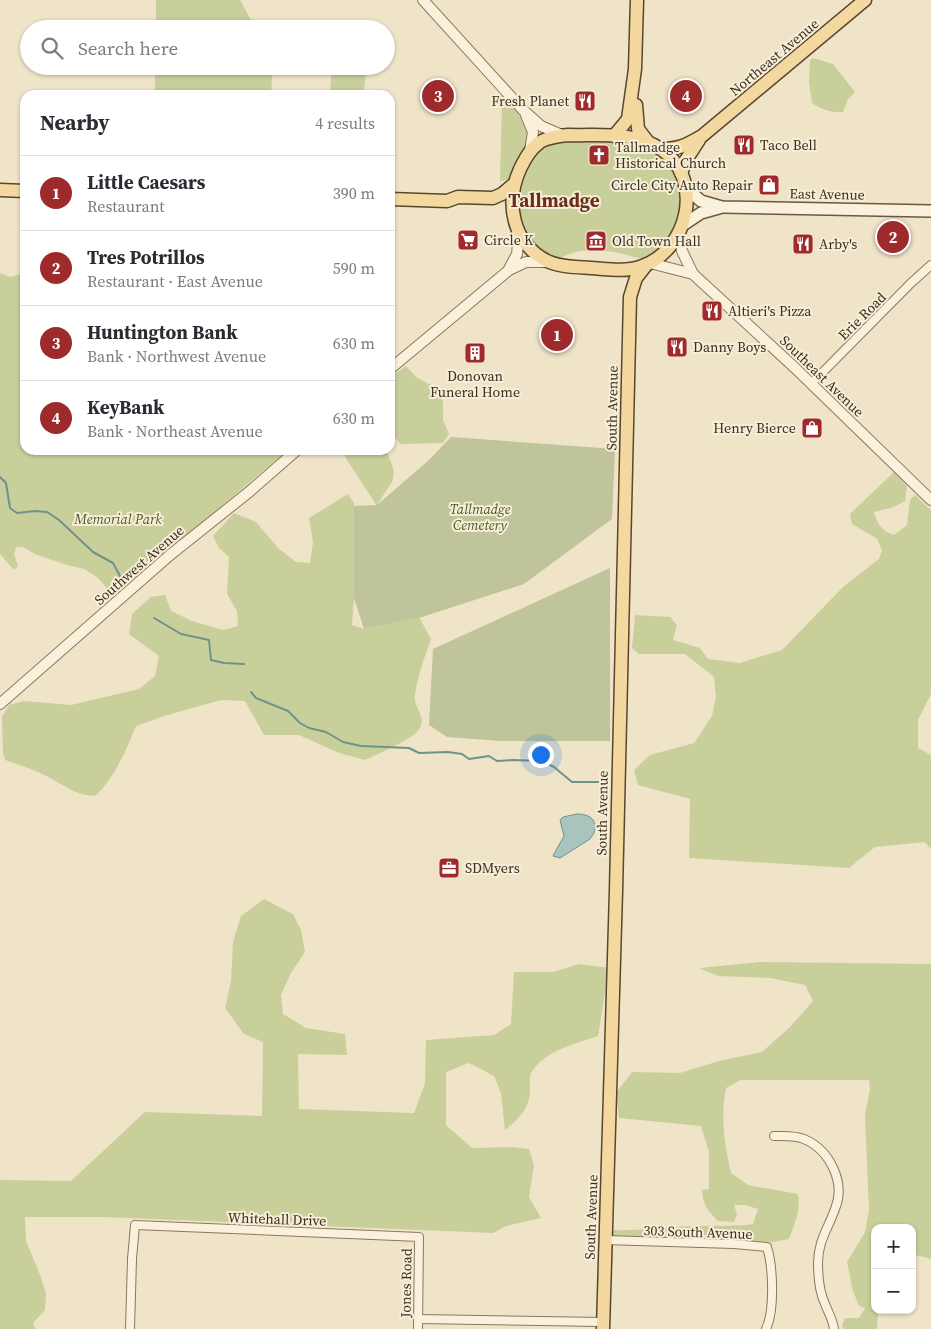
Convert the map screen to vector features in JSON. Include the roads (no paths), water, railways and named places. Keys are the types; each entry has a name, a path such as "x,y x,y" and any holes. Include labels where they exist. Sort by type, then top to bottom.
{"main road":[{"path":"614,136 628,119 633,89 637,0"},
{"name":"Northeast Avenue","path":"660,148 671,150 680,148 702,136 864,0"},
{"path":"633,89 636,100 636,122 648,142"},
{"path":"562,135 614,136 634,137 648,142 660,148 671,158 681,173 686,188 687,206 681,229 668,249 649,263 634,268 605,269 562,266 550,262 532,250 519,232 514,219 512,202 514,184 530,152 544,140 562,135"},
{"name":"Northeast Avenue","path":"681,173 690,153 702,136"},
{"path":"447,201 455,197 496,198 514,184"},
{"name":"East Avenue","path":"686,188 701,200 722,207"},
{"path":"0,190 20,191"},
{"path":"395,199 447,201 458,206 500,207 506,209 514,219"},
{"name":"East Avenue","path":"681,229 700,213 722,207 931,211"},
{"name":"South Avenue","path":"603,1326 630,296 636,278 649,263"},
{"path":"605,269 624,281 630,296"}],"street":[{"path":"423,0 523,110 541,126 562,135"},
{"path":"523,110 533,132 530,152"},
{"name":"Southeast Avenue","path":"681,229 682,251 693,274 931,500"},
{"path":"509,270 518,249 519,232"},
{"path":"395,365 509,270 526,262 550,262"},
{"name":"Southeast Avenue","path":"649,263 693,274"},
{"name":"Erie Road","path":"811,384 931,265"},
{"name":"Southwest Avenue","path":"0,704 170,555 249,492 291,455"},
{"path":"774,1136 800,1138 813,1144 823,1152 835,1172 838,1186 837,1202 823,1233 818,1261 819,1284 834,1329"},
{"name":"Whitehall Drive","path":"130,1329 135,1225 419,1237"},
{"name":"Jones Road","path":"418,1329 419,1237"},
{"name":"303 South Avenue","path":"605,1240 734,1244 767,1247 771,1260 771,1301 766,1329"},
{"path":"418,1319 603,1326"}],"water":[{"path":"577,814 586,815 594,821 594,833 590,839 560,858 553,856 564,836 560,820 563,817"}],"waterway":[{"path":"0,477 6,483 10,508 17,513 47,512 59,520 93,552 113,563 120,576 121,585"},
{"path":"154,618 181,634 209,640 211,660 244,664"},
{"path":"251,692 256,698 288,711 300,723 309,728 326,732 343,742 361,746 409,748 419,753 448,752 462,754 469,759 489,756 497,761 542,761 554,767 572,782 602,782"}],"place":[{"name":"Huntington Bank","path":"438,96"},
{"name":"KeyBank","path":"686,96"},
{"name":"Fresh Planet","path":"585,101"},
{"name":"Taco Bell","path":"744,145"},
{"name":"Tallmadge Historical Church","path":"599,155"},
{"name":"Circle City Auto Repair","path":"769,185"},
{"name":"Tres Potrillos","path":"893,237"},
{"name":"Circle K","path":"468,240"},
{"name":"Old Town Hall","path":"596,241"},
{"name":"Arby's","path":"803,244"},
{"name":"Altieri's Pizza","path":"712,311"},
{"name":"Little Caesars","path":"557,335"},
{"name":"Danny Boys","path":"677,347"},
{"name":"Donovan Funeral Home","path":"475,353"},
{"name":"Henry Bierce","path":"812,428"},
{"name":"SDMyers","path":"449,868"}],"district":[{"name":"Tallmadge","path":"554,200"}],"park label":[{"name":"Tallmadge Cemetery","path":"480,518"},
{"name":"Memorial Park","path":"118,519"}]}
